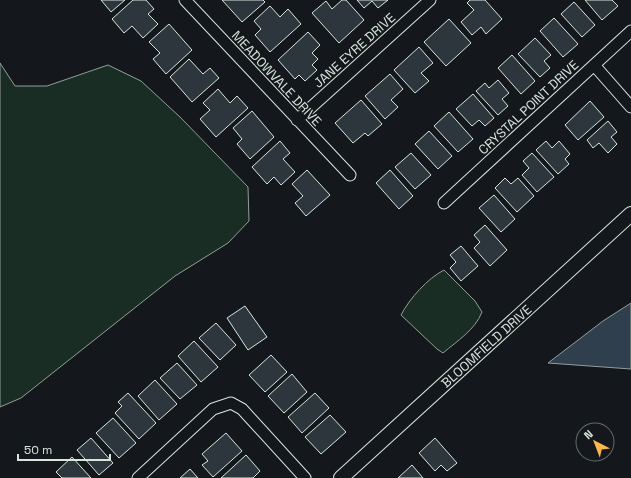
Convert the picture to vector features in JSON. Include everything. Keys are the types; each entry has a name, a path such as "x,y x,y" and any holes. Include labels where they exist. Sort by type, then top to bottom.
{"street":[{"name":"MEADOWVALE DRIVE","path":"185,0 350,175"},
{"name":"JANE EYRE DRIVE","path":"297,120 430,0"},
{"name":"CRYSTAL POINT DRIVE","path":"444,203 631,31"},
{"path":"594,65 631,107"},
{"name":"BLOOMFIELD DRIVE","path":"341,478 631,214"},
{"path":"138,478 213,409 231,403 242,409 305,478"}],"green space":[{"path":"0,63 15,86 47,86 108,65 141,81 180,117 248,187 249,221 228,243 175,276 21,398 0,407"},
{"path":"444,270 475,301 482,312 470,330 443,353 401,315 409,302 431,278"}],"water":[{"path":"631,303 631,369 548,363 603,321"}],"building":[{"path":"101,0 125,0 111,12"},
{"path":"133,0 146,0 154,9 148,14 158,24 143,38 132,26 124,33 112,19"},
{"path":"222,0 263,0 265,2 242,22"},
{"path":"342,0 346,0 364,20 339,43 312,13 326,1 332,9"},
{"path":"357,0 388,0 378,8 372,1 364,8"},
{"path":"470,0 485,0 502,19 486,34 481,27 472,35 461,22 474,10 467,3"},
{"path":"585,0 612,0 618,6 602,20"},
{"path":"574,2 595,25 582,37 561,14"},
{"path":"270,6 280,17 288,9 301,24 270,52 255,35 261,29 254,21"},
{"path":"554,18 578,44 563,57 540,31"},
{"path":"449,19 471,43 446,66 424,42"},
{"path":"169,24 192,50 166,74 153,59 160,53 149,42"},
{"path":"308,32 320,45 312,53 318,59 312,65 317,70 305,81 299,75 295,79 278,60"},
{"path":"535,38 551,55 544,61 550,68 540,77 518,54"},
{"path":"419,47 433,63 421,73 429,81 415,93 394,70"},
{"path":"512,55 535,81 521,94 498,68"},
{"path":"189,59 203,74 210,68 219,78 192,102 170,77"},
{"path":"390,74 403,89 391,100 398,107 385,119 365,96"},
{"path":"498,80 509,93 502,99 508,106 498,115 476,91 485,83 489,88"},
{"path":"218,89 230,103 237,96 248,108 216,137 200,119 210,110 203,103"},
{"path":"473,94 494,118 485,126 479,120 472,126 456,109"},
{"path":"361,100 382,124 368,136 365,133 353,143 335,123"},
{"path":"590,101 604,117 578,140 565,125"},
{"path":"252,111 274,137 250,159 237,144 242,139 233,128"},
{"path":"449,112 473,139 458,152 434,126"},
{"path":"608,121 617,132 611,137 617,144 608,153 599,143 593,148 587,140"},
{"path":"429,131 452,156 438,169 415,144"},
{"path":"280,141 290,153 283,159 295,172 281,185 274,177 267,184 252,167"},
{"path":"546,141 552,148 559,141 570,154 565,159 569,164 558,174 536,150"},
{"path":"411,153 431,175 415,189 395,167"},
{"path":"532,153 554,177 537,192 522,175 529,168 523,161"},
{"path":"307,170 330,195 306,216 295,203 303,196 292,184"},
{"path":"390,170 413,196 399,209 376,183"},
{"path":"505,178 511,184 518,178 534,196 517,212 495,188"},
{"path":"494,195 515,219 501,232 479,208"},
{"path":"485,225 507,250 490,266 474,248 480,242 474,235"},
{"path":"461,246 478,266 461,281 450,268 456,262 450,255"},
{"path":"245,306 267,337 248,350 227,318"},
{"path":"216,323 236,345 220,360 199,338"},
{"path":"194,341 218,367 201,382 178,356"},
{"path":"271,355 287,372 265,392 249,375"},
{"path":"177,363 197,385 180,399 160,378"},
{"path":"292,374 307,392 284,413 268,396"},
{"path":"155,380 177,404 159,420 138,396"},
{"path":"128,393 156,423 139,439 115,413 122,406 118,402"},
{"path":"315,393 329,408 302,433 288,417"},
{"path":"330,415 346,432 321,454 305,437"},
{"path":"113,418 136,443 119,458 96,433"},
{"path":"226,433 242,451 213,477 202,465 208,461 202,454"},
{"path":"91,438 113,463 99,475 77,450"},
{"path":"435,438 457,463 447,471 441,465 435,471 419,453"},
{"path":"246,455 260,471 253,478 221,478"},
{"path":"72,457 91,478 62,478 56,472"},
{"path":"412,465 423,478 398,478"},
{"path":"190,469 198,478 180,478"}]}
